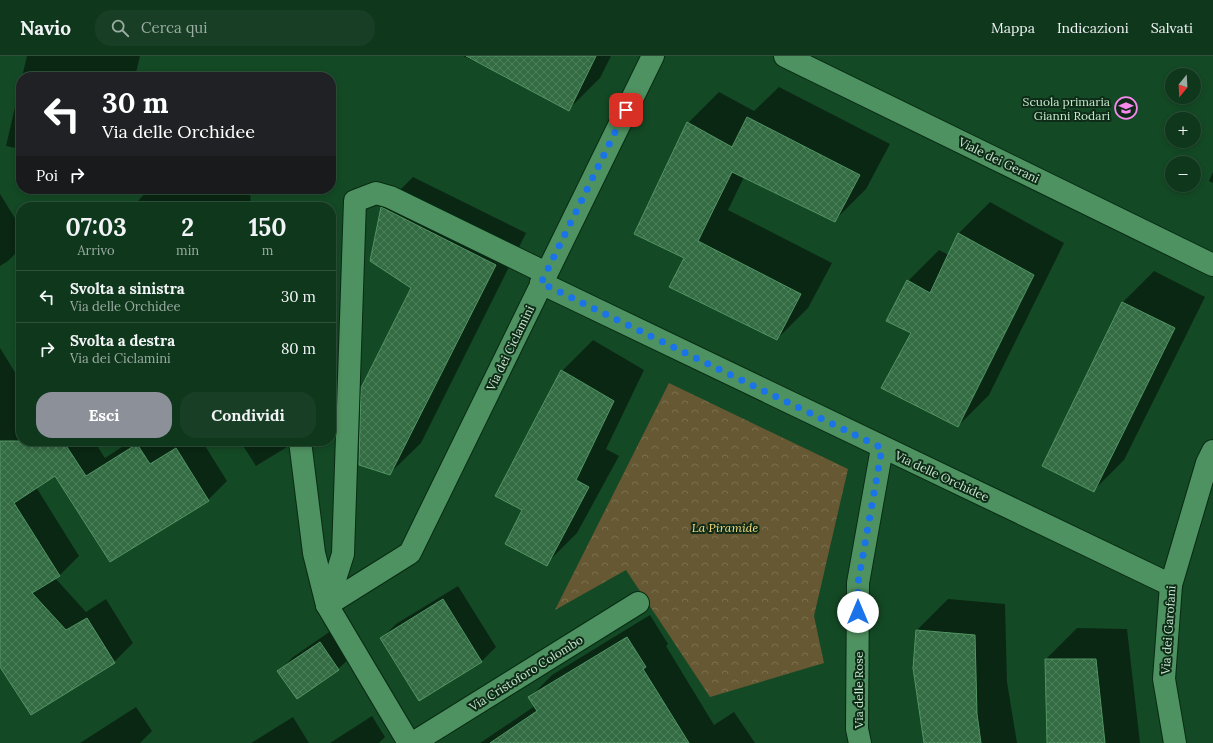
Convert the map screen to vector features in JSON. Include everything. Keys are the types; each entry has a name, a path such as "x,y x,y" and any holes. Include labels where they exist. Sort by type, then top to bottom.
{"street":[{"name":"Via dei Ciclamini","path":"327,605 410,553 653,56"},
{"name":"Viale dei Gerani","path":"785,56 1213,265"},
{"name":"Via delle Orchidee","path":"327,605 343,554 355,202 376,193 390,196 544,278 882,448 1170,585"},
{"path":"301,446 314,553 327,605 409,743"},
{"name":"Via delle Rose","path":"860,743 858,729 858,583 882,448"},
{"name":"Via dei Garofani","path":"1175,743 1164,679 1170,585 1207,463 1213,451"},
{"name":"Via Cristoforo Colombo","path":"413,743 638,603"}],"green space":[{"name":"La Piramide","path":"669,383 848,469 814,616 824,663 710,697 626,570 555,610"}],"building":[{"path":"466,56 596,56 569,111"},
{"path":"747,117 860,175 835,222 732,172 698,241 801,294 777,340 669,287 684,258 634,234 687,122 732,147"},
{"path":"381,207 496,265 390,475 359,465 361,388 411,288 370,261"},
{"path":"958,233 1034,275 958,427 881,388 911,333 886,321 907,280 930,293"},
{"path":"1122,302 1175,328 1094,492 1042,466"},
{"path":"561,370 614,401 576,480 589,487 547,566 505,544 522,510 495,496"},
{"path":"0,441 16,441 16,446 66,446 86,476 134,446 138,446 150,464 176,448 209,501 110,562 55,476 14,503 60,576 32,593 66,630 87,618 115,663 31,715 0,667"},
{"path":"443,599 482,662 419,701 380,638"},
{"path":"916,630 975,635 977,714 981,743 924,743 913,668"},
{"path":"627,637 646,667 643,669 689,743 490,743 537,711 528,697"},
{"path":"320,642 339,670 297,699 277,671"},
{"path":"1045,659 1096,659 1105,743 1047,743"}],"place":[{"name":"Scuola primaria Gianni Rodari","path":"1126,108"}],"route":[{"path":"626,110 541,283 882,448 858,583 858,612"}]}
